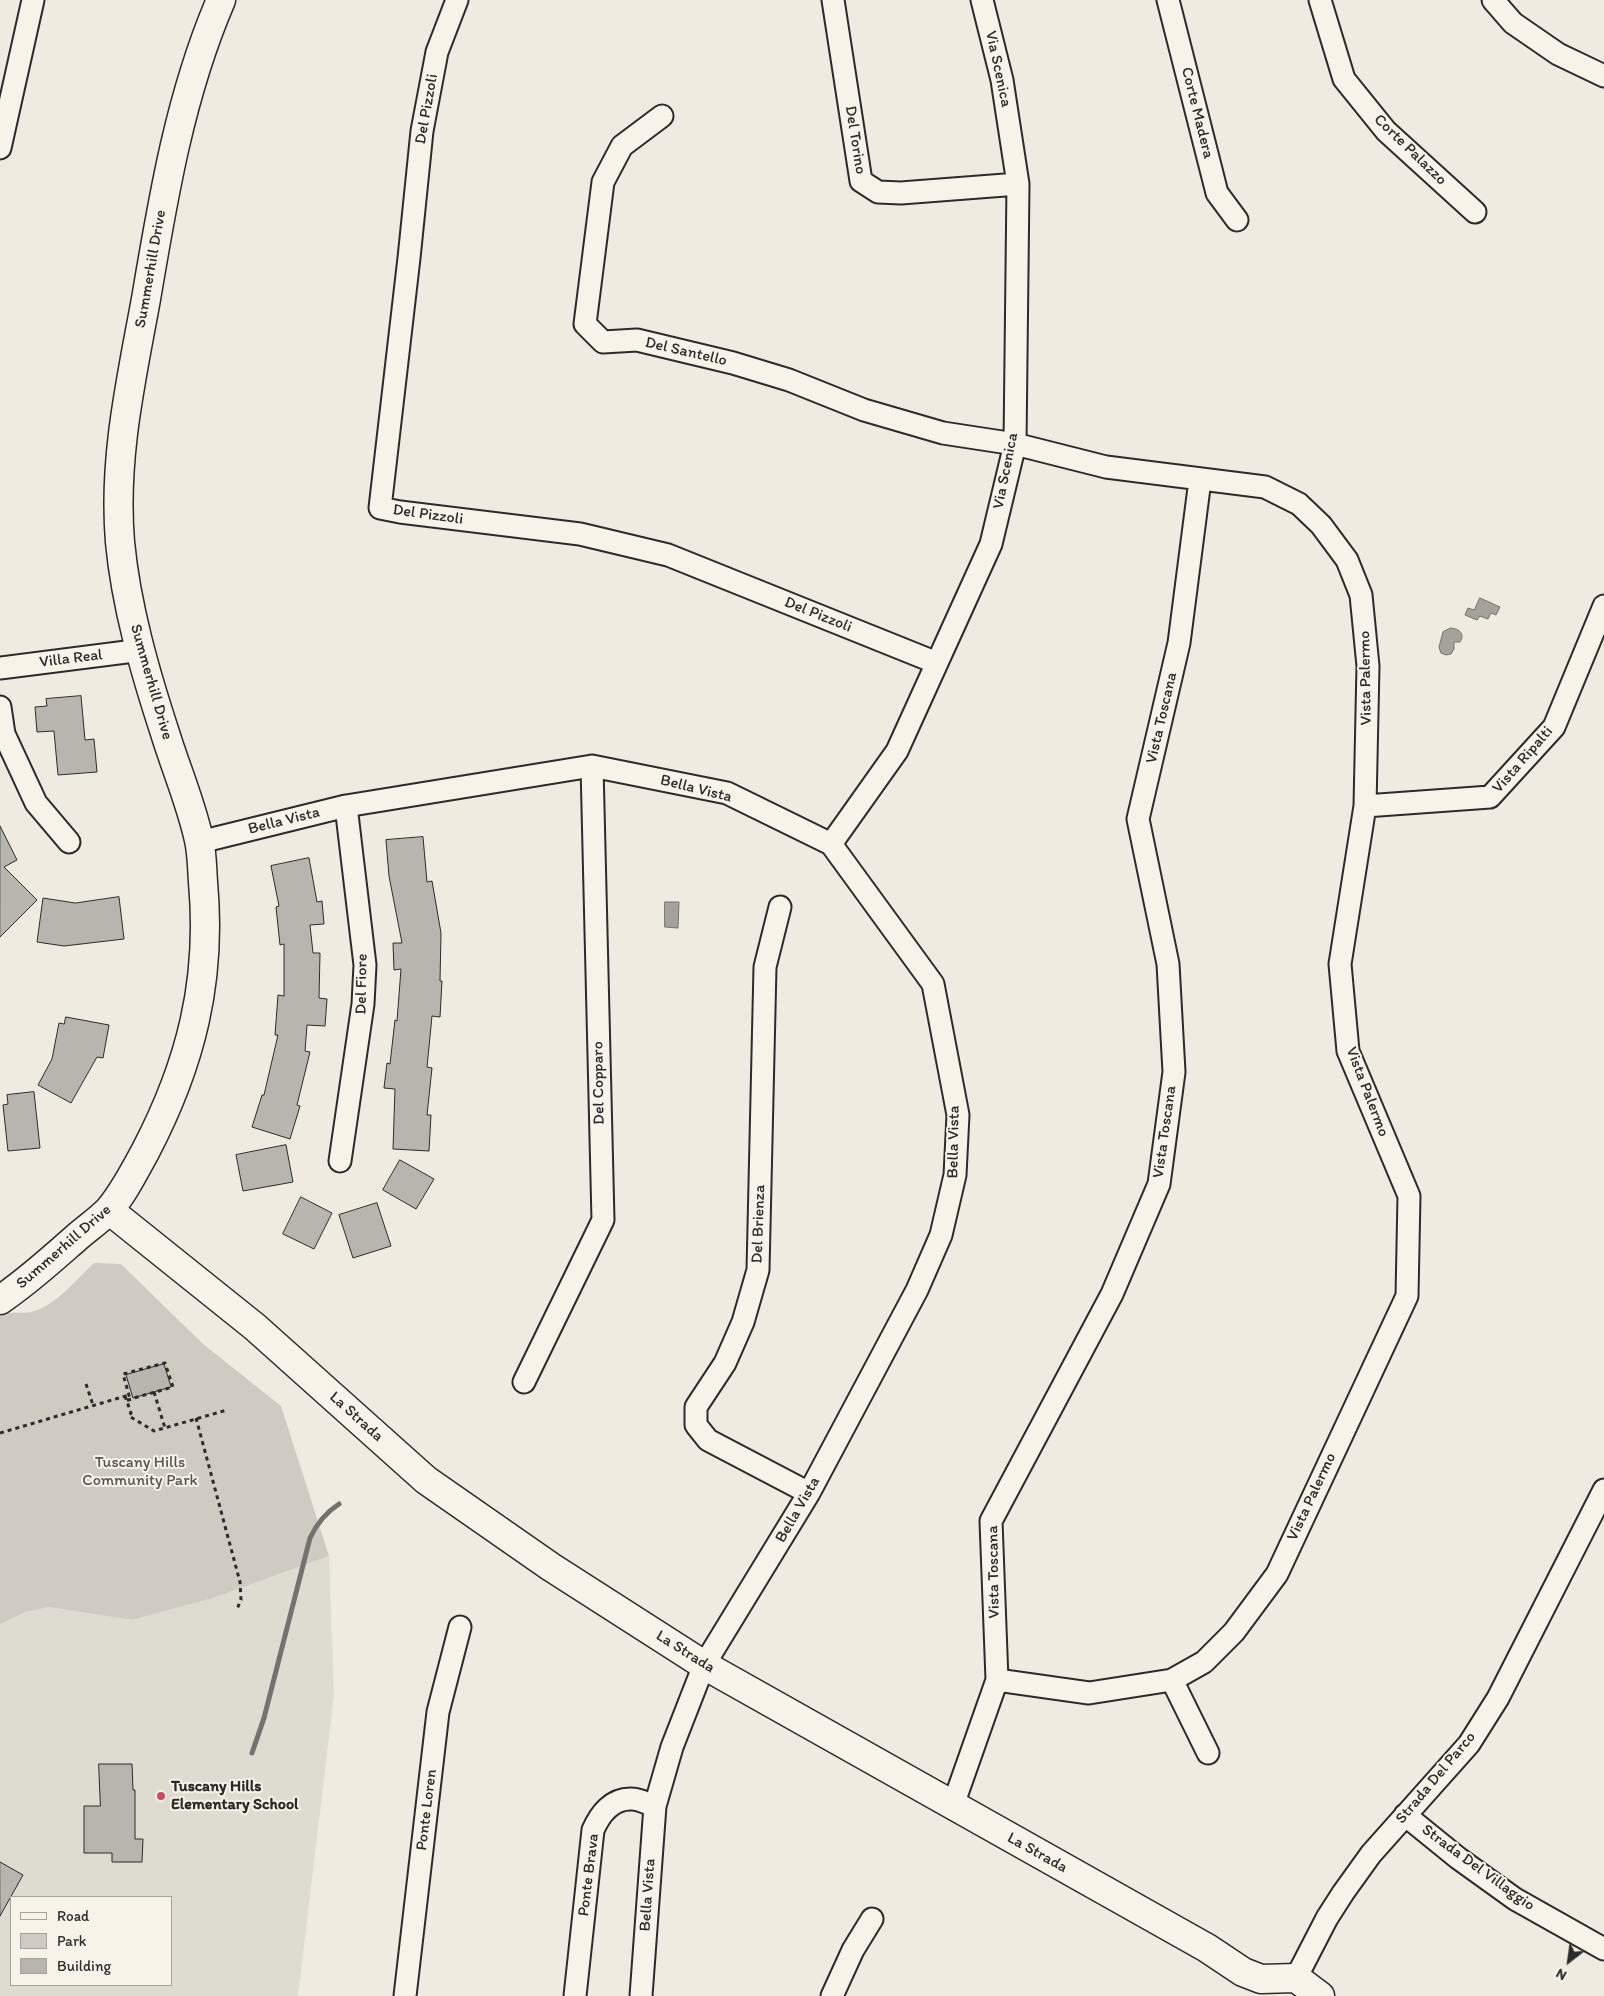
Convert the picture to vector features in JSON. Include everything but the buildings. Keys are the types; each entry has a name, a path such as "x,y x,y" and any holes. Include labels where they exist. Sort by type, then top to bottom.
{"street":[{"path":"0,148 33,0"},
{"name":"Summerhill Drive","path":"0,1300 21,1286 109,1210 134,1173 163,1116 177,1082 195,1024 205,963 206,908 200,842 184,787 164,733 126,590 117,496 119,459 168,176 198,61 221,0"},
{"name":"Del Pizzoli","path":"458,0 437,52 422,131 410,258 380,508 580,534 668,555 937,663"},
{"name":"Del Torino","path":"833,0 860,181 878,192 901,193 1018,184"},
{"name":"Via Scenica","path":"831,844 897,751 990,544 1015,444 1018,184 1002,80 982,0"},
{"name":"Corte Madera","path":"1168,0 1217,193 1237,220"},
{"name":"Corte Palazzo","path":"1320,0 1344,79 1386,131 1475,212"},
{"path":"1493,0 1513,23 1550,49 1604,76"},
{"name":"Del Santello","path":"662,116 622,146 604,182 586,324 603,342 637,340 733,363 789,380 864,410 934,430 1015,444"},
{"name":"Vista Palermo","path":"997,1680 1089,1693 1172,1680 1204,1662 1234,1632 1276,1574 1407,1296 1409,1196 1348,1051 1340,964 1365,806 1368,666 1362,595 1347,560 1321,525 1299,504 1265,487 1106,467 1015,444"},
{"name":"Vista Toscana","path":"953,1805 997,1680 991,1521 1112,1294 1159,1184 1174,1072 1168,964 1138,819 1179,643 1200,480"},
{"name":"Vista Ripalti","path":"1365,806 1490,797 1554,727 1604,606"},
{"name":"Villa Real","path":"0,668 142,650"},
{"path":"0,706 4,734 36,803 69,842"},
{"name":"Bella Vista","path":"200,842 346,806 592,766 727,793 831,844 933,984 958,1115 956,1176 941,1235 917,1290 809,1493 704,1665 672,1747 655,1806 641,1996"},
{"name":"Del Copparo","path":"524,1382 602,1220 592,766"},
{"name":"Del Fiore","path":"340,1161 364,1004 365,965 346,806"},
{"name":"Del Brienza","path":"780,907 765,967 758,1270 743,1322 725,1363 696,1407 696,1425 708,1440 809,1493"},
{"name":"La Strada","path":"109,1210 255,1327 426,1480 551,1567 704,1665 1207,1948 1243,1972 1261,1979 1296,1978"},
{"name":"Strada Del Parco","path":"1296,1978 1327,1918 1371,1854 1469,1744 1498,1698 1604,1490"},
{"name":"Ponte Loren","path":"405,1996 438,1712 460,1627"},
{"path":"1172,1680 1208,1753"},
{"name":"Ponte Brava","path":"575,1996 593,1830 598,1818 618,1801 632,1799 655,1806"},
{"name":"Strada Del Villaggio","path":"1405,1815 1458,1858 1515,1898 1604,1949"},
{"path":"832,1996 853,1950 872,1918"},
{"path":"1296,1978 1320,1996"}],"path":[{"path":"0,1433 93,1405 128,1398 172,1387 165,1362 123,1374 128,1398 129,1416 154,1431 227,1410"},
{"path":"86,1384 93,1405"},
{"path":"154,1392 165,1428"},
{"path":"196,1418 240,1582 241,1600 237,1609"}],"shaded area":[{"path":"1480,598 1500,607 1496,615 1491,613 1488,619 1480,616 1477,620 1465,615 1468,608 1474,610"},
{"path":"1451,628 1457,629 1462,634 1462,637 1460,642 1454,642 1454,649 1451,654 1446,655 1441,653 1439,647 1443,632"},
{"path":"665,902 679,902 678,928 665,927"},
{"name":"Tuscany Hills Elementary School","path":"329,1556 334,1695 298,1996 0,1996 0,1624 26,1612 49,1607 132,1620 213,1598"}],"green space":[{"name":"Tuscany Hills Community Park","path":"94,1263 121,1264 203,1344 281,1406 329,1556 213,1598 132,1620 49,1607 26,1612 0,1624 0,1316 8,1313 30,1312 42,1308 58,1297"}],"waterway":[{"path":"252,1753 264,1718 310,1538 322,1519 339,1504"}],"place":[{"name":"Tuscany Hills Elementary School","path":"161,1796"}]}
